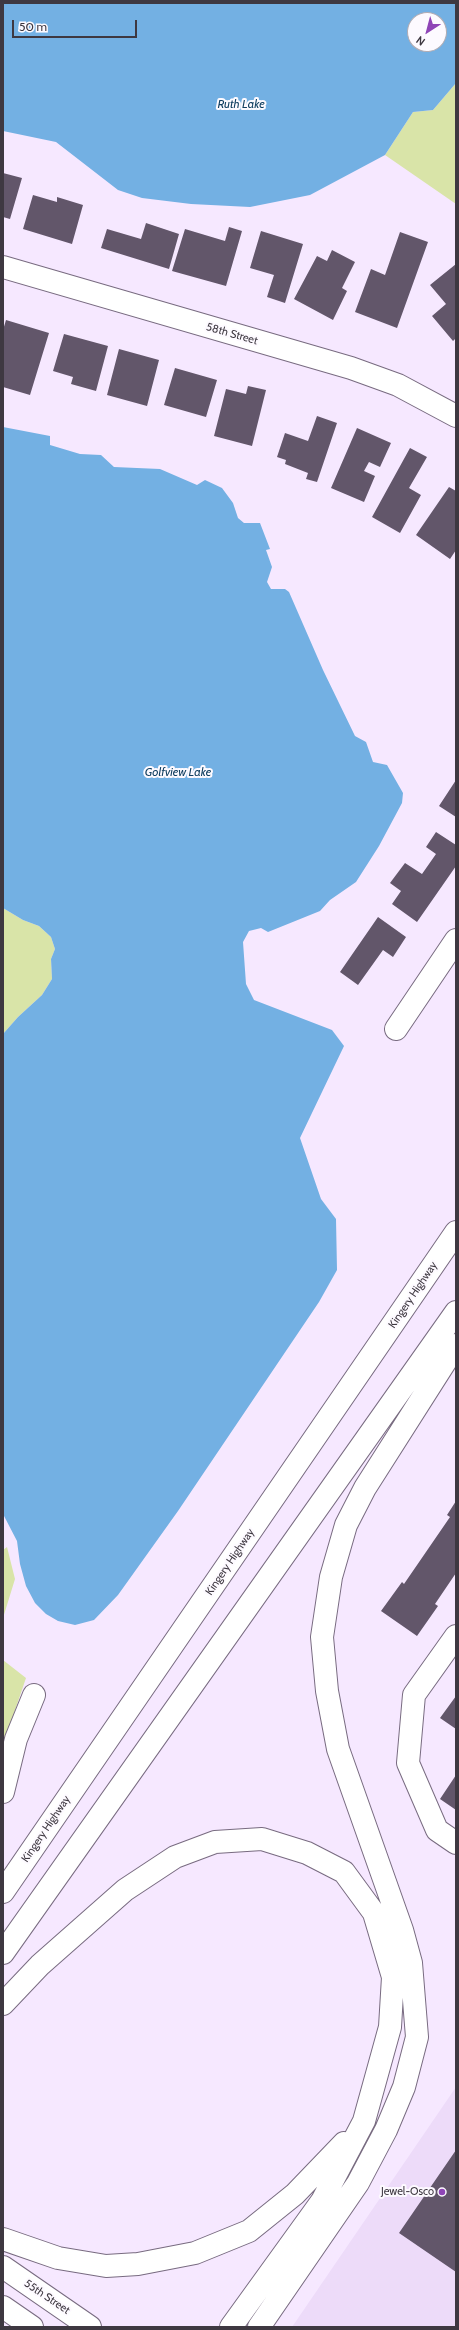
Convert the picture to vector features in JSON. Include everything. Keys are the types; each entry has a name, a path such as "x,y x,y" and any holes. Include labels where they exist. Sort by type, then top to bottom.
{"main road":[{"name":"58th Street","path":"3,267 351,368 398,385 456,416"},
{"path":"396,1029 456,940"},
{"name":"Kingery Highway","path":"3,1892 456,1232"},
{"path":"3,1953 456,1312"},
{"path":"258,2327 358,2183 386,2130 404,2087 417,2037 411,1963 400,1923 338,1749 327,1691 322,1637 331,1577 346,1525 365,1488 456,1345"},
{"path":"456,1636 414,1695 408,1763 437,1830 456,1843"},
{"path":"3,1792 16,1739 34,1695"},
{"path":"3,2004 40,1965 125,1890 175,1857 215,1842 262,1839 307,1854 344,1872 374,1913 393,1977 390,2028 364,2121 322,2201 231,2327"},
{"path":"3,2239 58,2258 106,2266 138,2264 195,2253 249,2231 295,2194 364,2121"},
{"name":"55th Street","path":"3,2267 90,2327"},
{"path":"3,2307 32,2327"}],"shaded area":[{"path":"456,2087 456,2327 292,2327"}],"green space":[{"path":"456,83 456,204 385,155 413,112 433,110"},
{"path":"3,908 23,920 39,926 51,937 55,949 51,959 52,979 42,995 18,1017 3,1034"},
{"path":"7,1547 15,1579 3,1618 3,1550"},
{"path":"3,1660 26,1678 3,1746"}],"water":[{"name":"Ruth Lake","path":"3,3 454,3 456,5 456,83 433,110 413,112 385,155 310,195 250,207 191,204 142,198 118,190 56,142 3,131"},
{"name":"Golfview Lake","path":"3,427 50,436 50,445 80,454 101,455 114,467 160,469 197,485 205,480 222,488 233,503 238,518 244,523 260,523 270,549 266,550 272,567 267,582 271,589 285,589 289,592 323,670 355,736 366,742 373,762 387,765 403,793 402,803 379,846 356,882 330,900 320,911 268,932 261,928 249,931 243,942 246,984 254,1000 332,1030 344,1046 300,1138 321,1199 336,1219 337,1270 319,1302 178,1511 118,1595 94,1620 75,1625 58,1621 46,1614 35,1603 26,1586 20,1564 17,1541 3,1514 3,1034 18,1017 42,995 52,979 51,959 55,949 51,937 39,926 23,920 3,908"}],"building":[{"path":"3,173 22,178 10,219 3,217"},
{"path":"33,195 57,202 57,197 83,205 72,244 23,229"},
{"path":"146,223 179,234 169,269 101,248 107,229 141,239"},
{"path":"229,227 242,231 226,286 172,271 185,229 225,241"},
{"path":"261,231 303,244 285,303 267,297 274,275 250,268"},
{"path":"400,232 428,242 397,328 355,312 371,269 385,275"},
{"path":"332,250 355,262 342,288 347,291 333,320 294,299 317,256 327,261"},
{"path":"456,264 456,338 453,341 432,316 446,304 430,285"},
{"path":"6,320 49,333 30,395 3,387 3,330"},
{"path":"64,334 108,346 96,391 71,384 73,377 53,371"},
{"path":"119,349 159,360 147,406 107,395"},
{"path":"175,368 217,380 206,417 164,405"},
{"path":"248,386 266,390 252,446 214,436 226,389 246,394"},
{"path":"317,416 337,423 317,482 306,479 308,473 285,464 286,460 277,457 285,433 308,441"},
{"path":"357,428 391,443 380,467 369,462 364,471 375,476 364,502 331,488"},
{"path":"410,448 427,457 409,488 421,495 400,533 372,517"},
{"path":"449,487 456,491 456,550 450,559 416,535"},
{"path":"456,780 456,817 439,806"},
{"path":"436,832 456,845 456,866 417,922 392,904 401,891 390,883 405,863 422,874 436,854 426,847"},
{"path":"378,917 406,937 393,957 383,950 358,985 340,972"},
{"path":"456,1501 456,1573 435,1604 438,1606 417,1636 381,1611 402,1582 404,1584 450,1517 447,1515"},
{"path":"456,1696 456,1729 440,1718"},
{"path":"456,1775 456,1810 440,1799"},
{"name":"Jewel-Osco","path":"456,2150 456,2272 399,2233"}],"place":[{"name":"Jewel-Osco","path":"442,2192"}]}
